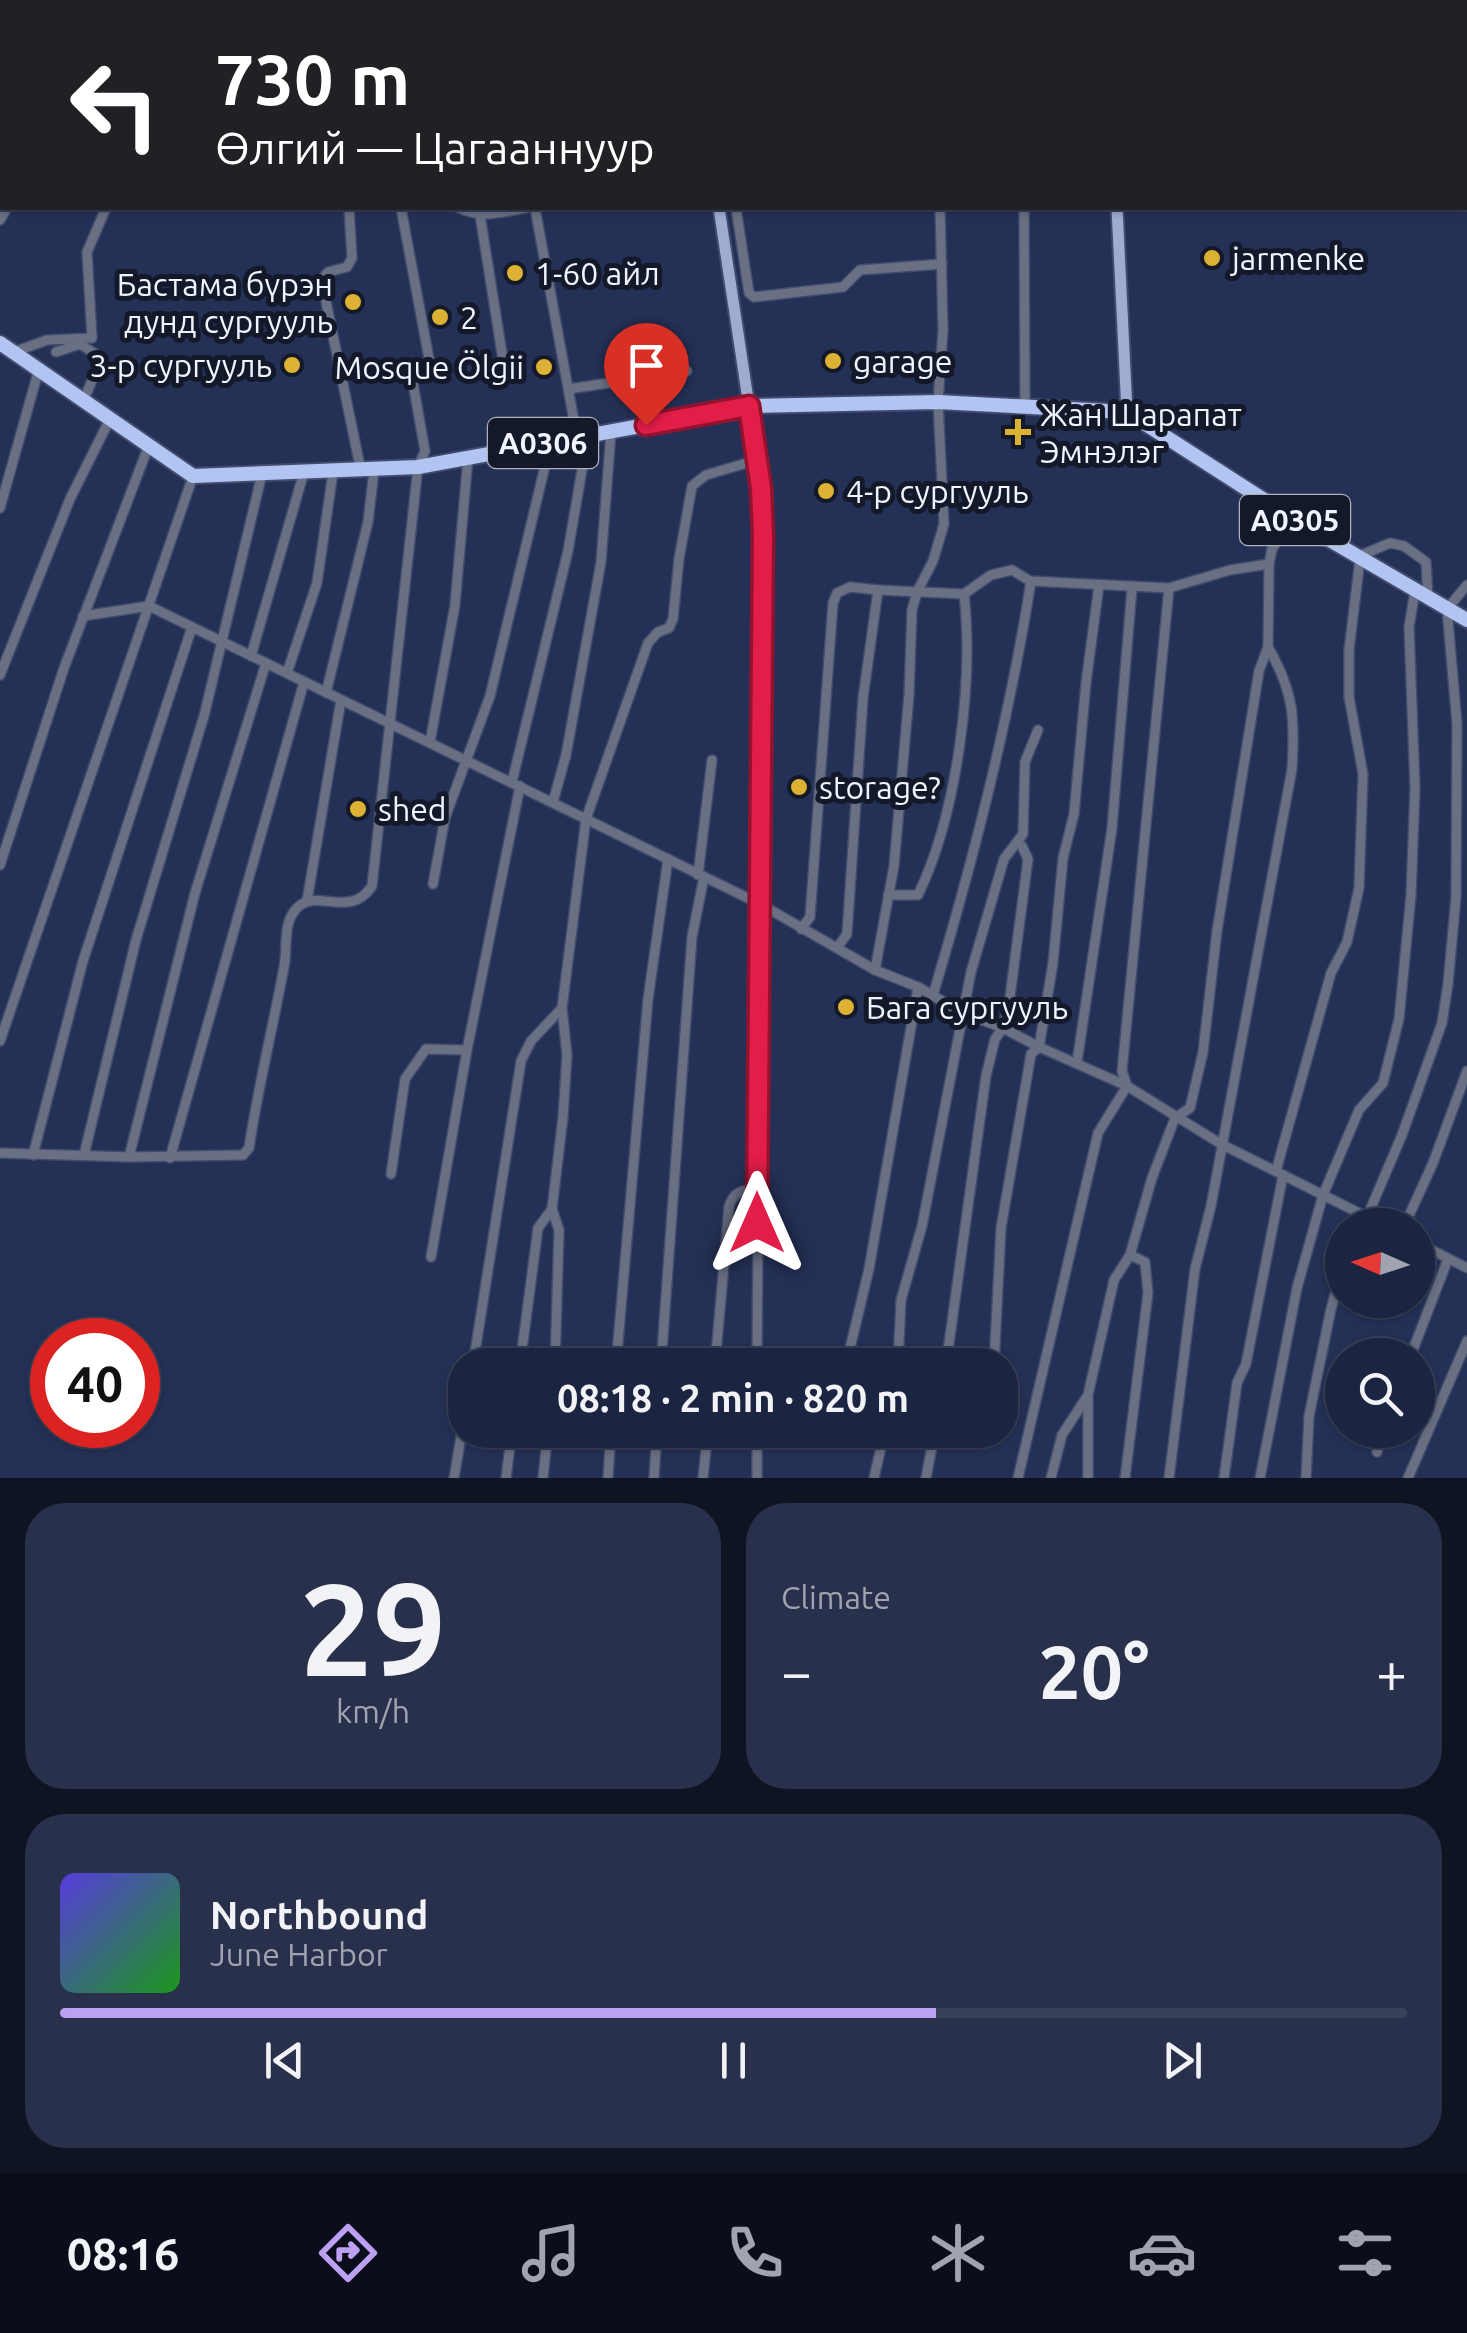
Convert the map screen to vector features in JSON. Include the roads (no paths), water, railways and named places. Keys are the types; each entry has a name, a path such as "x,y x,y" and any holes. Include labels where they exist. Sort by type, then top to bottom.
{"highway":[{"path":"0,343 193,476"},
{"name":"A0306","path":"193,476 418,466 749,406 938,402 1127,412"},
{"name":"A0305","path":"1127,412 1292,518 1467,620"}],"main road":[{"path":"719,210 749,406"},
{"path":"1117,210 1127,412"}],"street":[{"path":"14,352 47,340 92,338 87,252 105,210"},
{"path":"326,693 368,522 367,471 323,287 328,272 347,267 352,258 350,210"},
{"path":"0,1153 128,1158 243,1155 249,1148 285,962 286,931 296,908 307,901 353,902 366,896 372,886 418,466 425,451 411,372 430,364 402,210"},
{"path":"465,210 480,215 513,210"},
{"path":"430,1257 516,784 568,551 582,436 535,210"},
{"path":"736,210 749,293 754,297 842,286 860,270 942,264"},
{"path":"875,970 894,866 912,610 944,524 938,402 943,330 940,210"},
{"path":"1024,210 1024,406"},
{"path":"480,215 504,366"},
{"path":"56,352 80,344 97,355 97,369 85,397"},
{"path":"0,508 39,369"},
{"path":"570,390 687,371"},
{"path":"749,406 763,535 757,1348"},
{"path":"0,676 4,654 70,499 110,418"},
{"path":"553,802 566,755 601,562 611,432"},
{"path":"433,884 445,818 490,696 551,441"},
{"path":"0,866 84,616 149,444"},
{"path":"430,742 456,605 468,458"},
{"path":"555,1348 560,1230 552,1209 567,1082 562,1008 586,819 648,643 658,632 669,628 673,619 692,486 706,475 757,460"},
{"path":"251,656 304,472"},
{"path":"286,673 317,584 332,472"},
{"path":"84,1156 136,940 224,642 262,474"},
{"path":"0,1041 193,476"},
{"path":"1088,1478 1088,1394 1114,1280 1130,1255 1174,1118 1190,1108 1204,1052 1220,912 1259,671 1268,647 1269,564 1272,549 1292,518"},
{"path":"1224,1478 1237,1383 1246,1364 1279,1173 1331,972 1347,942 1359,888 1363,774 1349,697 1349,650 1358,558 1390,544 1415,552 1426,562 1422,594 1410,627 1414,824 1400,1019 1383,1083 1359,1110 1323,1195 1297,1288 1260,1478"},
{"path":"801,929 810,917 833,603 837,593 850,586 964,594 991,575 1012,570 1032,581 1169,588 1230,570 1269,564"},
{"path":"933,995 968,878 1006,724 1032,581"},
{"path":"995,1348 1001,1228 1031,1054 1039,1048 1053,963 1099,585"},
{"path":"1366,1208 1402,1135 1442,1022 1456,898 1457,724 1447,608 1467,585"},
{"path":"1077,1062 1112,828 1132,588"},
{"path":"1127,1086 1122,1071 1169,588"},
{"path":"837,948 847,934 863,698 878,590"},
{"path":"888,894 918,894 936,856 950,796 968,679 964,594"},
{"path":"84,616 149,606 760,904 875,970 1127,1086 1221,1144 1349,1208"},
{"path":"33,1154 82,960 192,627"},
{"path":"1170,1478 1194,1269 1210,1206 1292,769 1294,730 1287,680 1268,647"},
{"path":"128,1158 195,893 266,663"},
{"path":"170,1158 304,682"},
{"path":"307,901 341,700"},
{"path":"899,1348 901,1300 922,1226 976,951 1004,859 1023,834 1025,762 1038,730"},
{"path":"662,1348 692,937 712,760"},
{"path":"948,1348 986,1076 995,1039 1003,1028 1028,858 1022,846"},
{"path":"617,1348 644,1038 668,859"},
{"path":"850,1348 869,1269 918,987"},
{"path":"476,1348 521,1060 531,1041 562,1008"},
{"path":"391,1174 405,1078 426,1050 467,1050"},
{"path":"1412,1208 1467,1071"},
{"path":"1018,1478 1098,1133 1127,1086"},
{"path":"717,1348 729,1208 738,1192 757,1188"},
{"path":"522,1348 538,1228 552,1209"},
{"path":"1435,1252 1467,1268"},
{"path":"1125,1478 1148,1292 1146,1262 1130,1255"},
{"path":"1418,1338 1448,1259"},
{"path":"1306,1478 1310,1416 1329,1318"},
{"path":"1408,1478 1467,1341"},
{"path":"1051,1478 1062,1435 1088,1394"},
{"path":"454,1478 459,1448"},
{"path":"506,1478 510,1448"},
{"path":"543,1478 546,1448"},
{"path":"608,1478 609,1448"},
{"path":"654,1478 656,1448"},
{"path":"703,1478 706,1448"},
{"path":"757,1448 757,1478"},
{"path":"874,1478 881,1448"},
{"path":"926,1478 932,1448"},
{"path":"1377,1452 1378,1448"}],"place":[{"name":"jarmenke","path":"1212,258"},
{"name":"1-60 айл","path":"515,273"},
{"name":"Бастама бүрэн дунд сургууль","path":"353,302"},
{"name":"2","path":"440,317"},
{"name":"garage","path":"833,361"},
{"name":"3-р сургууль","path":"292,365"},
{"name":"Mosque Ölgii","path":"544,367"},
{"name":"Жан Шарапат Эмнэлэг","path":"1018,432"},
{"name":"4-р сургууль","path":"826,491"},
{"name":"storage?","path":"799,787"},
{"name":"shed","path":"358,809"},
{"name":"Бага сургууль","path":"846,1007"}]}
